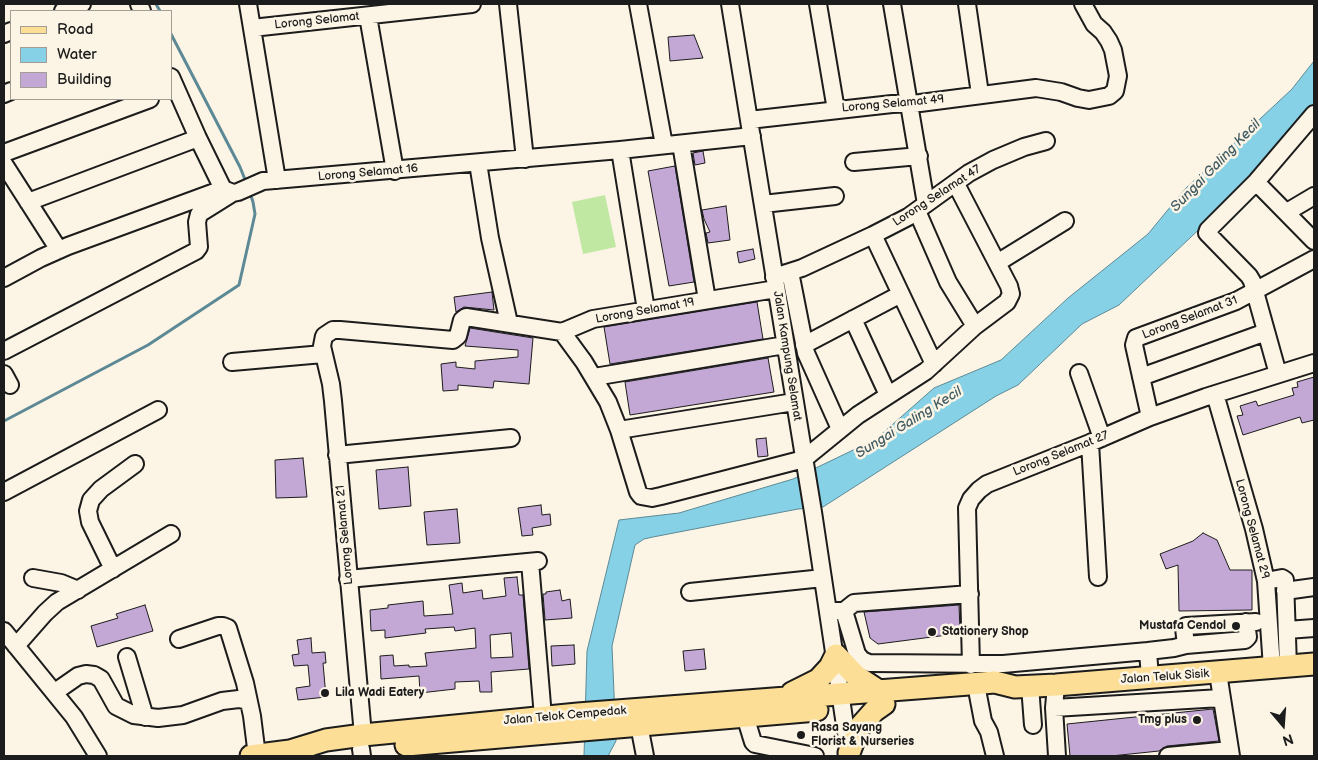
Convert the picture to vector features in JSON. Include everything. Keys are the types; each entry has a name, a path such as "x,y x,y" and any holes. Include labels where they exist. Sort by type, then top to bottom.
{"main road":[{"path":"780,698 818,680 830,667 836,655 856,676 882,697 874,711 858,729 849,755"},
{"name":"Jalan Teluk Sisik","path":"882,697 995,682 1023,686 1056,685 1314,664"},
{"name":"Jalan Teluk Sisik","path":"842,700 996,694 1023,686"},
{"name":"Jalan Telok Cempedak","path":"626,721 780,698 842,700"},
{"name":"Jalan Telok Cempedak","path":"254,756 290,751 326,740 362,747 578,722 745,716 842,700"},
{"name":"Jalan Telok Cempedak","path":"362,747 543,717 578,722"}],"street":[{"path":"66,10 82,4"},
{"path":"248,4 277,180"},
{"name":"Lorong Selamat","path":"252,28 368,16 404,8 472,4"},
{"path":"508,4 525,159"},
{"path":"638,4 664,145"},
{"name":"Jalan Kampung Selamat","path":"730,4 794,402 806,465 827,611 836,655 849,755"},
{"path":"818,4 836,110"},
{"path":"892,4 919,156 922,208 948,282 975,326"},
{"path":"967,4 980,94"},
{"name":"Lorong Selamat 49","path":"749,120 910,104 1036,88 1061,92 1090,100 1109,96 1115,91 1118,76 1113,50 1109,40 1094,24 1083,4"},
{"path":"368,16 394,170"},
{"path":"4,351 196,251 199,247 197,222 199,214 238,189 198,138 173,86"},
{"path":"4,153 147,100"},
{"path":"1278,374 1249,276 1207,233 1256,182 1314,114"},
{"name":"Lorong Selamat 16","path":"5,273 59,250 263,182 525,159 752,136"},
{"path":"28,202 198,138"},
{"name":"Lorong Selamat 47","path":"775,283 790,272 873,235 922,208 969,173 993,160 1016,150 1046,141"},
{"path":"681,144 707,300"},
{"path":"620,150 646,310"},
{"path":"854,162 919,156"},
{"path":"478,163 490,238 509,323 562,332 594,377 608,402 619,430 638,492 645,498 806,465 840,429 918,377 975,326 1007,302 1011,294 1009,286 956,184"},
{"path":"4,164 59,250"},
{"path":"1256,182 1314,241"},
{"path":"762,204 835,196"},
{"path":"1286,212 1314,196"},
{"path":"997,263 1065,221"},
{"path":"873,235 934,364"},
{"name":"Lorong Selamat 31","path":"1150,417 1134,345 1136,338 1236,301 1314,259"},
{"path":"790,272 804,345 810,363 840,429"},
{"name":"Lorong Selamat 19","path":"562,332 593,319 707,300 775,283"},
{"path":"804,345 901,294"},
{"name":"Lorong Selamat 21","path":"362,747 338,455 331,384 322,346 324,336 334,330 340,330 453,340 458,336 462,320 466,317 509,323"},
{"path":"853,319 888,396"},
{"path":"1141,377 1266,332"},
{"path":"594,377 785,345"},
{"path":"232,362 323,354"},
{"name":"Lorong Selamat 27","path":"970,665 967,508 971,499 987,484 1150,417 1215,394 1314,363"},
{"path":"1080,373 1096,440 1098,577"},
{"name":"Lorong Selamat 29","path":"1215,394 1254,529 1266,581 1269,621 1280,667"},
{"path":"619,430 794,402"},
{"path":"4,492 158,410"},
{"path":"338,455 511,438"},
{"path":"113,569 90,522 88,511 91,500 101,489 135,464"},
{"path":"16,646 57,602 171,534"},
{"path":"348,579 534,562 543,717"},
{"path":"33,578 61,583 78,590"},
{"path":"690,592 823,578"},
{"path":"1266,581 1284,579 1287,630 1280,667"},
{"path":"1285,591 1314,587"},
{"path":"827,611 844,611 854,603 970,594"},
{"path":"844,611 857,654 862,660 869,663 1003,664 1148,651 1186,645 1245,640 1248,637 1246,622 1269,621"},
{"path":"179,639 218,626 228,628 239,660 248,701 254,756"},
{"path":"1287,630 1314,628"},
{"path":"4,631 74,717 98,756"},
{"path":"1148,651 1150,678"},
{"path":"126,657 145,717"},
{"path":"1168,756 1231,753 1218,672"},
{"path":"55,692 78,676 94,675 101,679 116,706 134,715 145,717 172,717 222,701 239,699 248,701"},
{"path":"1056,685 1054,708 1057,756"},
{"path":"1023,686 1033,725"},
{"path":"978,695 983,722 989,732 994,756"},
{"path":"1054,708 1221,698"},
{"path":"745,716 755,744 815,756"},
{"path":"626,721 645,756"}],"green space":[{"path":"605,195 616,247 583,254 572,202"}],"water":[{"name":"Sungai Galing Kecil","path":"1314,61 1314,109 1245,186 1119,305 1082,324 1018,385 996,396 823,507 798,509 653,537 644,539 635,545 612,646 616,741 608,756 584,756 587,651 619,520 679,513 793,479 876,439 934,388 1001,360 1068,298 1148,234 1185,189 1292,89"}],"building":[{"path":"694,35 703,58 670,61 668,37"},
{"path":"703,151 705,163 695,165 693,153"},
{"path":"675,166 694,282 669,286 648,171"},
{"path":"726,206 730,240 708,243 706,233 710,232 702,210"},
{"path":"753,249 755,259 739,263 737,252"},
{"path":"492,292 494,310 464,307 456,312 454,297"},
{"path":"757,302 763,339 610,364 604,327"},
{"path":"470,328 533,338 529,384 494,381 493,388 458,385 458,390 443,391 441,364 456,362 456,367 475,369 475,361 518,357 518,350 465,346"},
{"path":"768,358 774,392 630,415 625,382"},
{"path":"1314,377 1314,420 1302,423 1300,417 1243,435 1237,416 1243,415 1240,406 1256,401 1258,406 1294,395 1292,388 1298,387 1297,382"},
{"path":"766,438 768,456 758,457 756,439"},
{"path":"303,458 307,497 276,498 275,460"},
{"path":"408,467 411,506 379,509 376,470"},
{"path":"541,505 542,515 550,514 551,525 532,528 533,535 522,536 518,508"},
{"path":"457,509 460,543 427,545 424,512"},
{"path":"1203,533 1217,540 1230,570 1252,570 1252,610 1179,611 1178,565 1166,569 1160,554 1193,541"},
{"path":"517,577 519,595 523,595 529,669 491,672 492,692 480,692 479,681 455,682 455,689 420,693 419,676 381,679 380,656 393,655 394,666 427,666 425,653 476,648 475,628 455,631 454,627 425,629 426,633 385,638 385,630 371,631 370,610 388,608 388,605 423,601 424,616 453,614 449,585 462,583 463,593 482,590 483,599 506,596 504,578","holes":["511,633 513,657 491,658 490,635"]},
{"path":"560,590 562,601 570,599 572,618 545,620 543,594"},
{"path":"145,605 153,631 97,647 91,626 118,618 116,614"},
{"path":"959,605 960,630 955,634 878,644 870,638 864,612"},
{"path":"311,638 312,653 325,652 326,663 323,663 326,697 298,700 296,688 310,686 308,665 294,666 292,655 299,654 297,640"},
{"path":"574,645 575,664 552,666 551,646"},
{"path":"704,649 706,669 685,671 683,651"},
{"path":"1213,709 1219,741 1167,746 1159,751 1111,756 1070,756 1067,724"}],"waterway":[{"path":"156,4 159,10"},
{"path":"172,36 246,182"},
{"path":"4,421 148,345 239,285 255,214 250,193"}],"place":[{"name":"Mustafa Cendol","path":"1236,626"},
{"name":"Stationery Shop","path":"932,632"},
{"name":"Lila Wadi Eatery","path":"325,693"},
{"name":"Tmg plus","path":"1197,720"},
{"name":"Rasa Sayang Florist & Nurseries","path":"801,735"}]}
